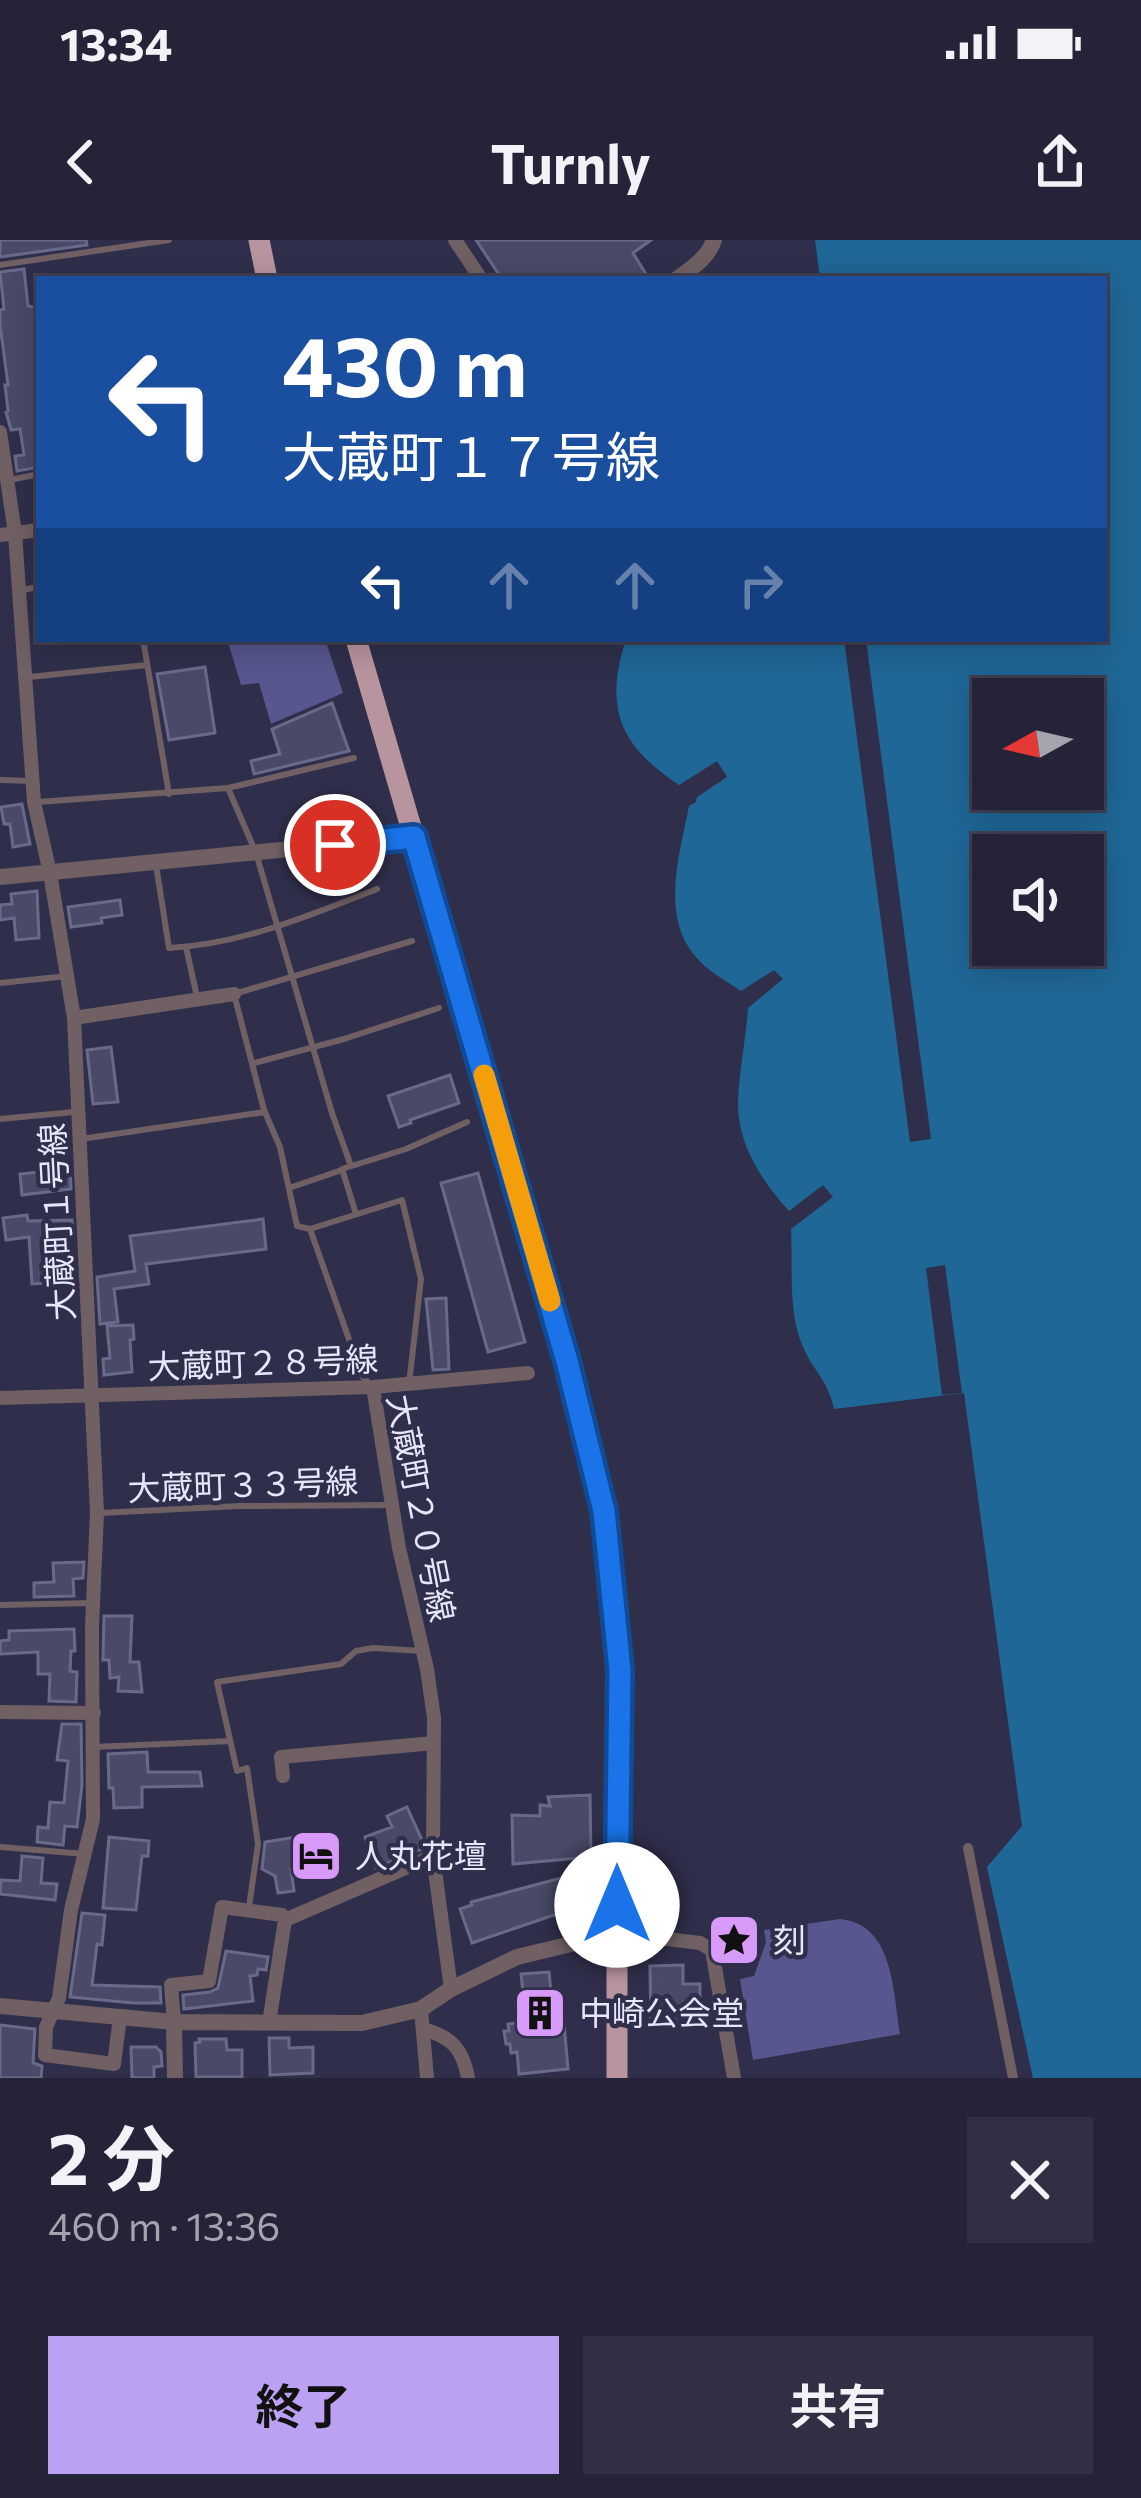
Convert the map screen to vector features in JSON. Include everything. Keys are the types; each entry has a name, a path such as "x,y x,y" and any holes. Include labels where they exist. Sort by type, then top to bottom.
{"highway":[{"path":"259,240 266,276"},
{"path":"357,642 567,1361 604,1511 620,1670 617,2078"}],"street":[{"path":"454,240 479,276"},
{"path":"681,276 696,266 714,240"},
{"name":"大蔵町１号線","path":"0,432 7,534 19,590 34,802 74,1018 97,1513 93,1819 71,1910 59,1998 46,2026 44,2056 114,2064 120,2017"},
{"path":"0,877 414,837"},
{"path":"74,1018 234,994"},
{"name":"大蔵町２８号線","path":"0,1398 373,1387 528,1373"},
{"name":"大蔵町２０号線","path":"373,1387 391,1505 434,1718 433,1856 451,1989"},
{"path":"0,1712 94,1713"},
{"path":"283,1776 281,1756 434,1743"},
{"path":"968,1848 1013,2078"},
{"path":"285,1920 433,1856"},
{"path":"175,2078 171,1985 209,1981 222,1907 282,1915 285,1920 269,2023"},
{"path":"0,2006 174,2022 362,2024 421,2009 517,1958 617,1933 700,1943 712,1951 734,2078"},
{"path":"421,2009 427,2078"},
{"path":"423,2029 440,2034 464,2054 469,2078"}],"lane":[{"path":"0,265 169,240"},
{"path":"6,480 36,475"},
{"path":"19,590 36,587"},
{"path":"143,642 169,794"},
{"path":"25,678 147,665"},
{"path":"34,802 228,788 354,758"},
{"path":"0,780 33,781"},
{"path":"228,788 256,853 279,928 356,1214"},
{"path":"155,861 169,948 279,928 377,889"},
{"path":"234,994 412,941"},
{"path":"186,947 197,1001"},
{"path":"0,983 68,976"},
{"name":"大蔵町２０号線","path":"234,994 265,1112 280,1147 297,1226 310,1229 362,1376 373,1387"},
{"path":"254,1063 439,1008"},
{"path":"0,1119 79,1112"},
{"path":"81,1139 265,1112"},
{"path":"289,1188 406,1149 467,1122"},
{"path":"310,1229 402,1200 422,1280 409,1384"},
{"name":"大蔵町３３号線","path":"97,1513 391,1505"},
{"path":"0,1605 93,1603"},
{"path":"248,1911 259,1844 247,1768 237,1771 217,1682 340,1664 356,1651 373,1648 422,1651"},
{"path":"94,1747 230,1741"},
{"path":"0,1847 85,1854"}],"shaded area":[{"path":"228,642 326,642 343,693 271,724 259,683 241,685"},
{"path":"840,1919 858,1924 881,1947 892,1980 900,2034 753,2060 740,1979 754,1976 766,1942 764,1930"}],"water":[{"path":"815,240 1141,240 1141,2078 1033,2078 987,1867 1022,1826 964,1393 834,1409 805,1351 794,1315 791,1229 833,1197 823,1185 789,1211 753,1161 739,1118 748,1008 783,979 774,970 741,991 716,975 684,940 675,903 689,806 727,777 717,761 679,785 659,770 642,755 622,723 617,685 625,642 1107,642 1107,276 820,276"}],"pier":[{"path":"844,642 866,642 931,1139 910,1142"},
{"path":"945,1265 962,1393 942,1395 926,1268"}],"building":[{"path":"0,240 86,240 87,245 0,257"},
{"path":"476,240 651,240 633,253 646,274 643,276 500,276"},
{"path":"24,269 28,306 36,307 36,468 17,471 15,456 24,455 20,429 11,430 6,412 0,272"},
{"path":"205,667 215,733 169,740 157,674"},
{"path":"332,703 349,751 254,774 251,761 280,754 272,729"},
{"path":"22,804 30,844 13,847 10,824 4,824 1,807"},
{"path":"37,891 39,938 16,940 14,918 0,920 0,905 12,904 11,894"},
{"path":"120,900 122,915 71,927 68,907"},
{"path":"111,1047 118,1102 93,1104 87,1050"},
{"path":"450,1075 459,1103 399,1127 388,1096"},
{"path":"70,1169 71,1189 22,1195 20,1174"},
{"path":"478,1173 525,1342 488,1352 441,1183"},
{"path":"27,1215 28,1221 72,1220 66,1282 32,1284 29,1237 6,1240 3,1218"},
{"path":"263,1219 266,1249 146,1264 149,1284 114,1289 118,1322 100,1324 97,1277 135,1271 130,1236"},
{"path":"446,1298 449,1369 433,1370 426,1299"},
{"path":"133,1325 132,1372 104,1375 103,1359 110,1358 107,1326"},
{"path":"84,1562 83,1578 73,1579 74,1596 34,1597 34,1583 54,1582 53,1563"},
{"path":"104,1616 132,1616 130,1662 139,1662 142,1692 118,1691 119,1677 110,1678 109,1660 103,1660"},
{"path":"74,1629 70,1671 77,1672 76,1702 49,1701 50,1674 38,1674 38,1652 0,1654 0,1641 9,1640 9,1631"},
{"path":"62,1724 81,1724 82,1785 77,1827 65,1826 63,1845 37,1842 38,1827 48,1828 50,1802 64,1803 68,1761 57,1760"},
{"path":"147,1752 148,1772 200,1772 202,1786 142,1787 142,1807 114,1808 108,1754"},
{"path":"590,1795 591,1857 513,1864 512,1815 540,1816 540,1805 550,1806 548,1797"},
{"path":"407,1807 422,1849 376,1868 365,1837 392,1827 387,1816"},
{"path":"321,1833 325,1863 291,1869 294,1891 278,1893 275,1876 262,1869 265,1842"},
{"path":"109,1837 149,1841 148,1856 142,1856 136,1910 103,1908"},
{"path":"22,1856 43,1858 41,1883 57,1884 55,1900 0,1894 1,1880 20,1881"},
{"path":"591,1870 591,1911 554,1915 472,1943 460,1909 471,1902"},
{"path":"82,1913 105,1915 92,1985 160,1987 161,2003 70,1997"},
{"path":"226,1951 268,1957 266,1970 258,1969 257,1975 250,1976 253,2001 184,2009 183,1995 218,1988"},
{"path":"683,1965 683,1984 700,1984 700,2002 684,2002 684,2025 651,2026 650,1966"},
{"name":"中崎公会堂","path":"549,1972 552,2002 562,2001 568,2069 519,2074 517,2052 511,2053 504,2031 509,2031 508,2024 518,2023 516,2003 524,2002 521,1974"},
{"path":"0,2025 35,2029 33,2063 42,2066 41,2078 0,2078"},
{"path":"269,2038 289,2038 289,2048 313,2047 313,2073 270,2075"},
{"path":"226,2039 227,2050 242,2050 242,2077 196,2077 195,2043"},
{"path":"131,2047 156,2047 161,2052 162,2066 154,2067 154,2078 132,2078"}],"slow traffic":[{"path":"484,1075 550,1301"}],"place":[{"name":"人丸花壇","path":"316,1856"},
{"name":"刻","path":"734,1940"},
{"name":"中崎公会堂","path":"540,2013"}],"route":[{"path":"335,845 414,837 567,1361 604,1511 616,1616 620,1670 617,1905"}]}
